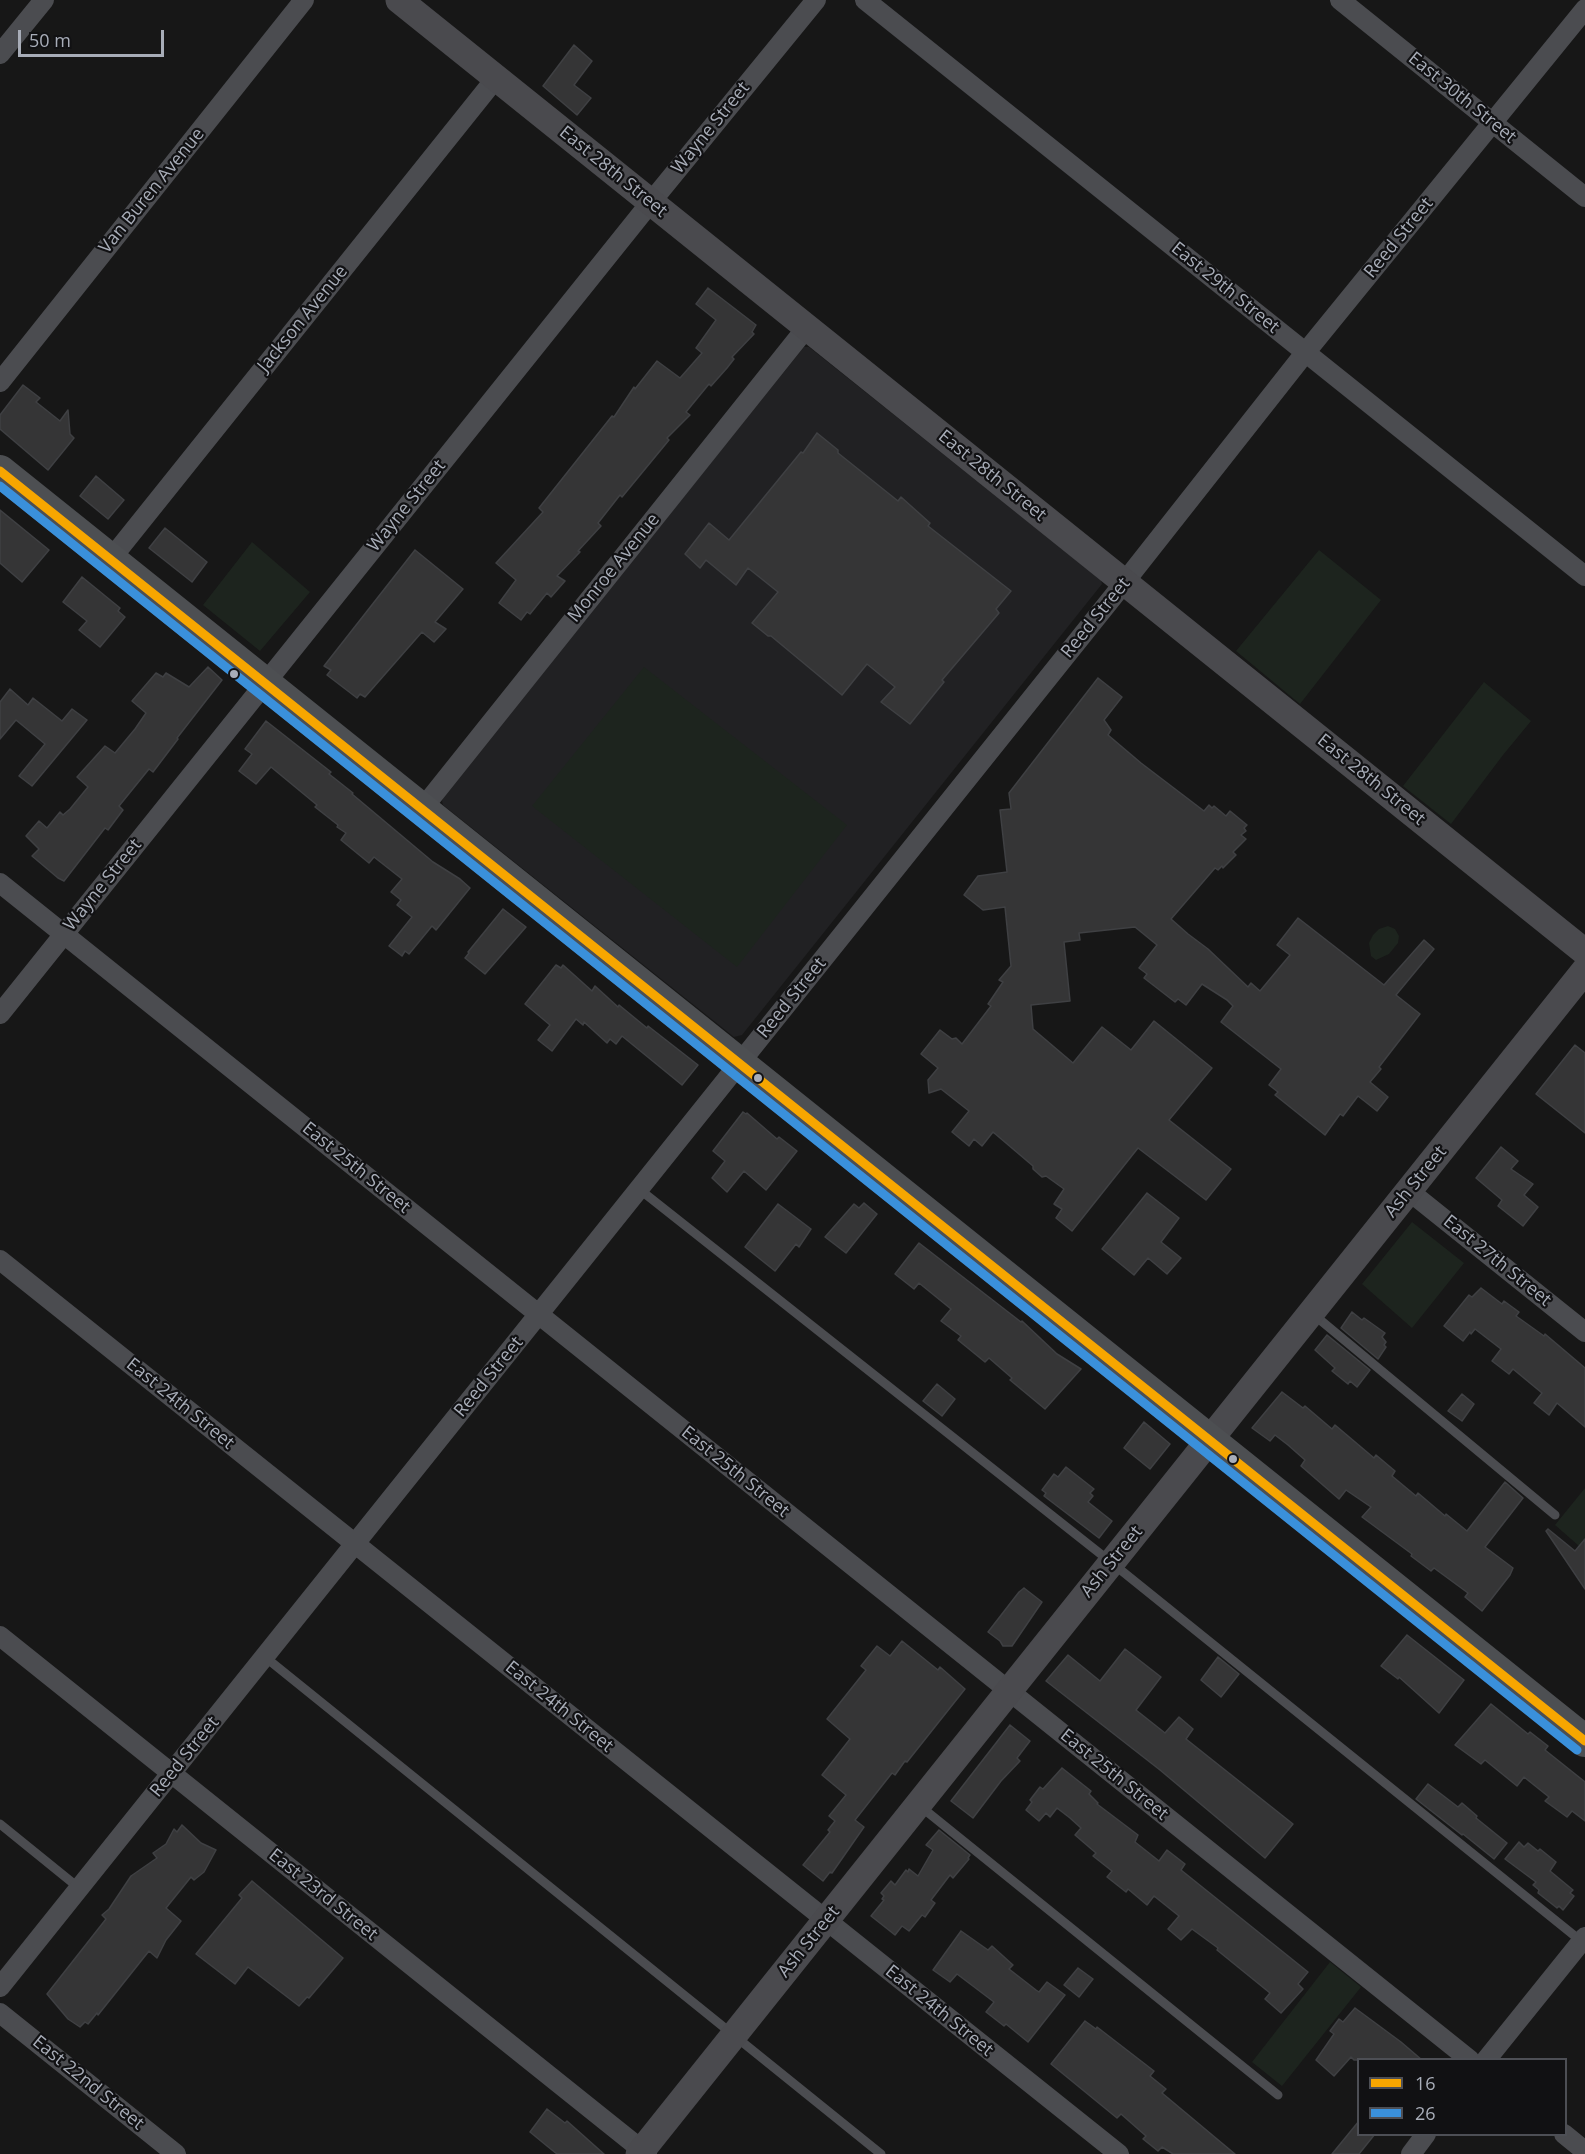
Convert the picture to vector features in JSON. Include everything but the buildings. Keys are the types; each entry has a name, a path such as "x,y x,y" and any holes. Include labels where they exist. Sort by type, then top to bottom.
{"main road":[{"path":"0,471 1585,1741"}],"street":[{"path":"0,54 44,0"},
{"name":"Van Buren Avenue","path":"0,382 304,0"},
{"name":"East 28th Street","path":"399,0 1585,952"},
{"name":"Wayne Street","path":"0,1014 651,202 816,0"},
{"name":"East 29th Street","path":"866,0 1585,576"},
{"name":"East 30th Street","path":"1340,0 1585,197"},
{"name":"Reed Street","path":"0,1988 1125,582 1305,353 1585,9"},
{"name":"Jackson Avenue","path":"110,560 496,78"},
{"name":"Monroe Avenue","path":"422,809 807,327"},
{"name":"East 25th Street","path":"0,883 1468,2058"},
{"name":"Ash Street","path":"643,2153 826,1920 1585,970"},
{"name":"East 27th Street","path":"1409,1191 1585,1332"},
{"name":"East 24th Street","path":"0,1260 1119,2154"},
{"name":"East 23rd Street","path":"0,1636 643,2153"},
{"path":"1488,2058 1583,1939"},
{"name":"East 22nd Street","path":"0,2013 176,2154"},
{"path":"1411,2154 1424,2136"},
{"path":"1566,2136 1585,2151"}],"lane":[{"path":"639,1189 1583,1939"},
{"path":"1311,1313 1555,1515"},
{"path":"265,1657 733,2037 881,2154"},
{"path":"919,1804 1278,2094"},
{"path":"0,1824 79,1888"}],"shaded area":[{"path":"804,347 809,347 1101,580 1102,584 742,1035 734,1037 443,805 442,801 444,794"},
{"path":"252,542 310,592 260,651 203,605"},
{"path":"1319,550 1381,600 1300,704 1236,651"},
{"path":"644,667 847,825 737,967 532,806"},
{"path":"1484,682 1531,721 1451,824 1403,786"},
{"path":"1388,926 1395,929 1399,936 1398,943 1389,954 1376,960 1371,956 1369,943 1379,929"},
{"path":"1412,1222 1464,1263 1412,1328 1362,1284"},
{"path":"1585,1488 1585,1539 1579,1546 1555,1525"},
{"path":"1330,1962 1361,1987 1282,2086 1252,2062"}],"transit line":[{"name":"16","path":"0,471 1585,1741"},
{"name":"26","path":"0,486 1577,1750"}]}
